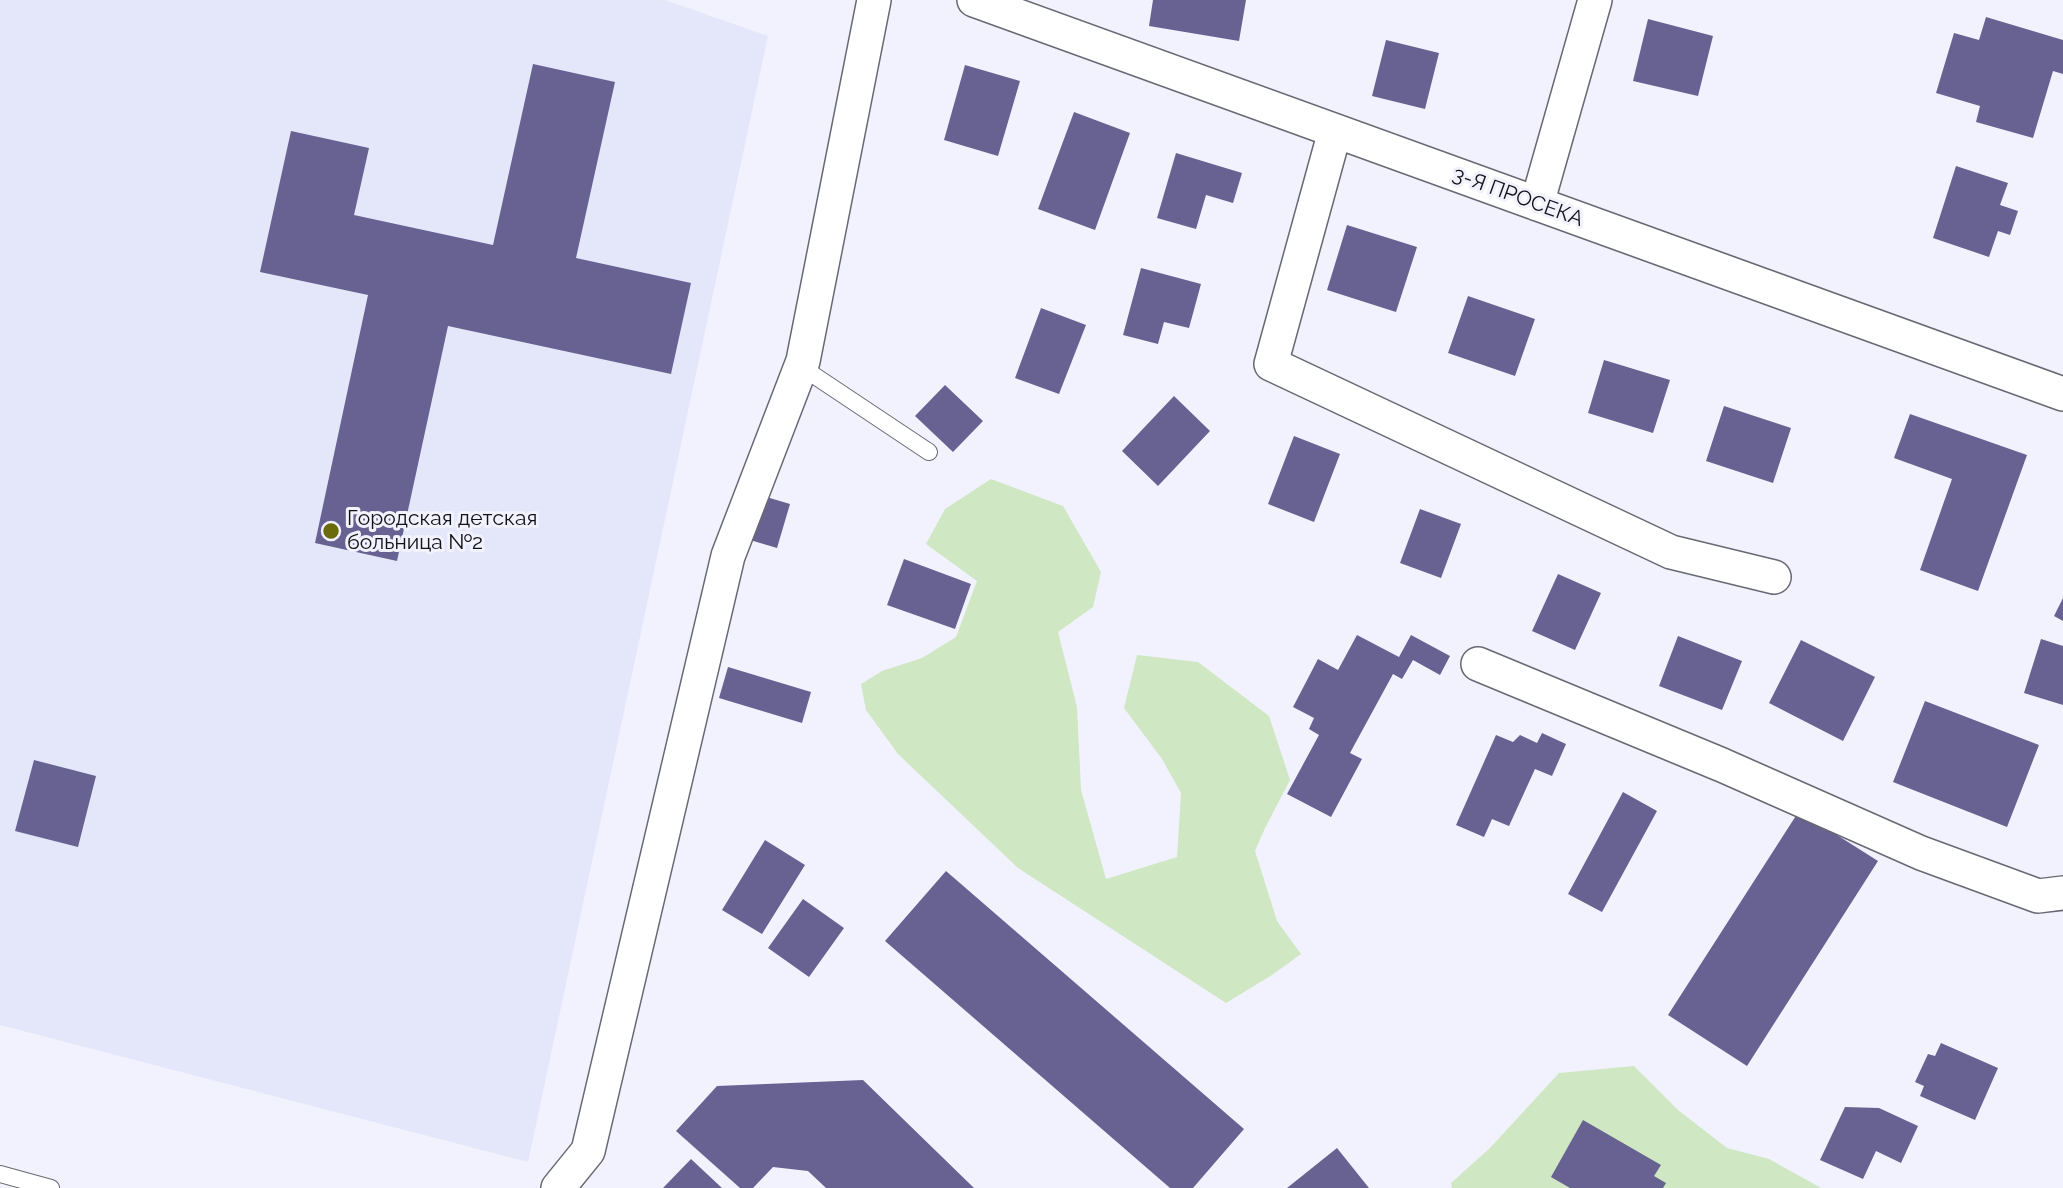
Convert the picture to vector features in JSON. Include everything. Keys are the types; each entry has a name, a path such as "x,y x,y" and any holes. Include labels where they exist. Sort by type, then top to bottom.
{"street":[{"path":"558,1188 588,1151 728,556 803,361 874,0"},
{"name":"3-Я ПРОСЕКА","path":"974,0 2063,394"},
{"path":"1537,204 1595,0"},
{"path":"1335,131 1270,364 1671,552 1774,577"},
{"path":"1478,664 1723,765 1921,853 2038,896 2063,893"}],"lane":[{"path":"803,361 812,374 929,452"},
{"path":"0,1174 51,1188"}],"shaded area":[{"name":"Городская детская больница №2","path":"0,0 665,0 768,36 528,1162 0,1025"}],"green space":[{"path":"991,479 1063,506 1101,572 1093,607 1058,632 1077,707 1081,790 1106,879 1177,857 1181,793 1162,759 1124,708 1137,655 1198,662 1269,716 1290,780 1255,851 1277,921 1301,954 1226,1003 1018,868 898,754 866,710 861,684 882,671 922,658 956,637 977,581 926,544 945,509"},
{"path":"1634,1066 1678,1110 1727,1148 1769,1159 1821,1188 1452,1188 1451,1183 1490,1148 1559,1073"}],"building":[{"path":"1153,0 1246,0 1239,41 1149,26"},
{"path":"1986,17 2063,40 2063,74 2053,71 2033,138 1976,122 1980,106 1936,93 1954,33 1979,40"},
{"path":"1648,19 1713,36 1698,96 1633,81"},
{"path":"1386,40 1439,53 1425,109 1372,96"},
{"path":"533,64 615,82 576,258 691,283 671,374 448,326 397,561 315,543 368,295 260,272 291,131 369,148 354,215 493,245"},
{"path":"965,65 1020,81 998,156 944,140"},
{"path":"1074,112 1130,133 1095,230 1038,209"},
{"path":"1176,153 1242,173 1233,203 1206,195 1196,229 1157,218"},
{"path":"1956,166 2008,183 2000,205 2018,211 2010,235 1998,231 1989,257 1933,238"},
{"path":"1347,225 1417,247 1396,312 1327,290"},
{"path":"1141,268 1201,284 1189,328 1164,322 1158,344 1123,335"},
{"path":"1468,296 1535,319 1515,376 1448,353"},
{"path":"1041,308 1086,325 1059,394 1015,378"},
{"path":"1604,360 1670,380 1653,433 1588,413"},
{"path":"945,385 983,421 953,452 915,416"},
{"path":"1174,396 1210,431 1158,486 1122,451"},
{"path":"1724,406 1791,428 1773,483 1706,461"},
{"path":"1910,414 2027,455 1978,591 1920,570 1952,479 1894,458"},
{"path":"1294,436 1340,454 1314,522 1268,504"},
{"path":"763,496 790,504 777,548 750,540"},
{"path":"1420,509 1461,524 1441,578 1400,563"},
{"path":"904,559 971,584 955,629 887,605"},
{"path":"1558,574 1601,593 1575,650 1532,631"},
{"path":"2063,598 2063,621 2054,616"},
{"path":"1357,635 1399,657 1411,635 1450,656 1440,675 1413,660 1402,679 1393,674 1350,753 1362,759 1331,817 1287,794 1319,735 1309,729 1314,718 1293,707 1318,659 1338,670"},
{"path":"1678,636 1742,661 1722,710 1659,686"},
{"path":"2041,639 2063,646 2063,705 2024,693"},
{"path":"1801,640 1875,677 1843,741 1769,703"},
{"path":"728,667 811,692 802,723 719,698"},
{"path":"1925,701 2039,745 2007,827 1893,782"},
{"path":"1542,733 1566,744 1552,776 1535,769 1509,826 1492,819 1484,837 1456,825 1496,735 1513,742 1520,735 1537,743"},
{"path":"34,760 96,776 78,847 15,831"},
{"path":"1623,792 1657,811 1602,912 1568,894"},
{"path":"1799,811 1878,861 1747,1066 1668,1015"},
{"path":"765,840 805,865 762,934 722,910"},
{"path":"946,871 1244,1129 1193,1188 1170,1188 885,941"},
{"path":"803,899 844,928 809,977 768,948"},
{"path":"1941,1043 1998,1068 1975,1120 1920,1096 1924,1086 1915,1082 1928,1054 1935,1056"},
{"path":"863,1080 974,1188 826,1188 808,1171 773,1167 753,1188 740,1188 676,1131 717,1086"},
{"path":"1845,1107 1879,1108 1918,1126 1901,1163 1876,1151 1863,1179 1820,1160"},
{"path":"1583,1120 1661,1165 1654,1176 1666,1183 1663,1188 1570,1188 1551,1177"},
{"path":"1337,1148 1369,1188 1287,1188"},
{"path":"691,1159 722,1188 663,1188"}],"place":[{"name":"Городская детская больница №2","path":"331,531"}]}
